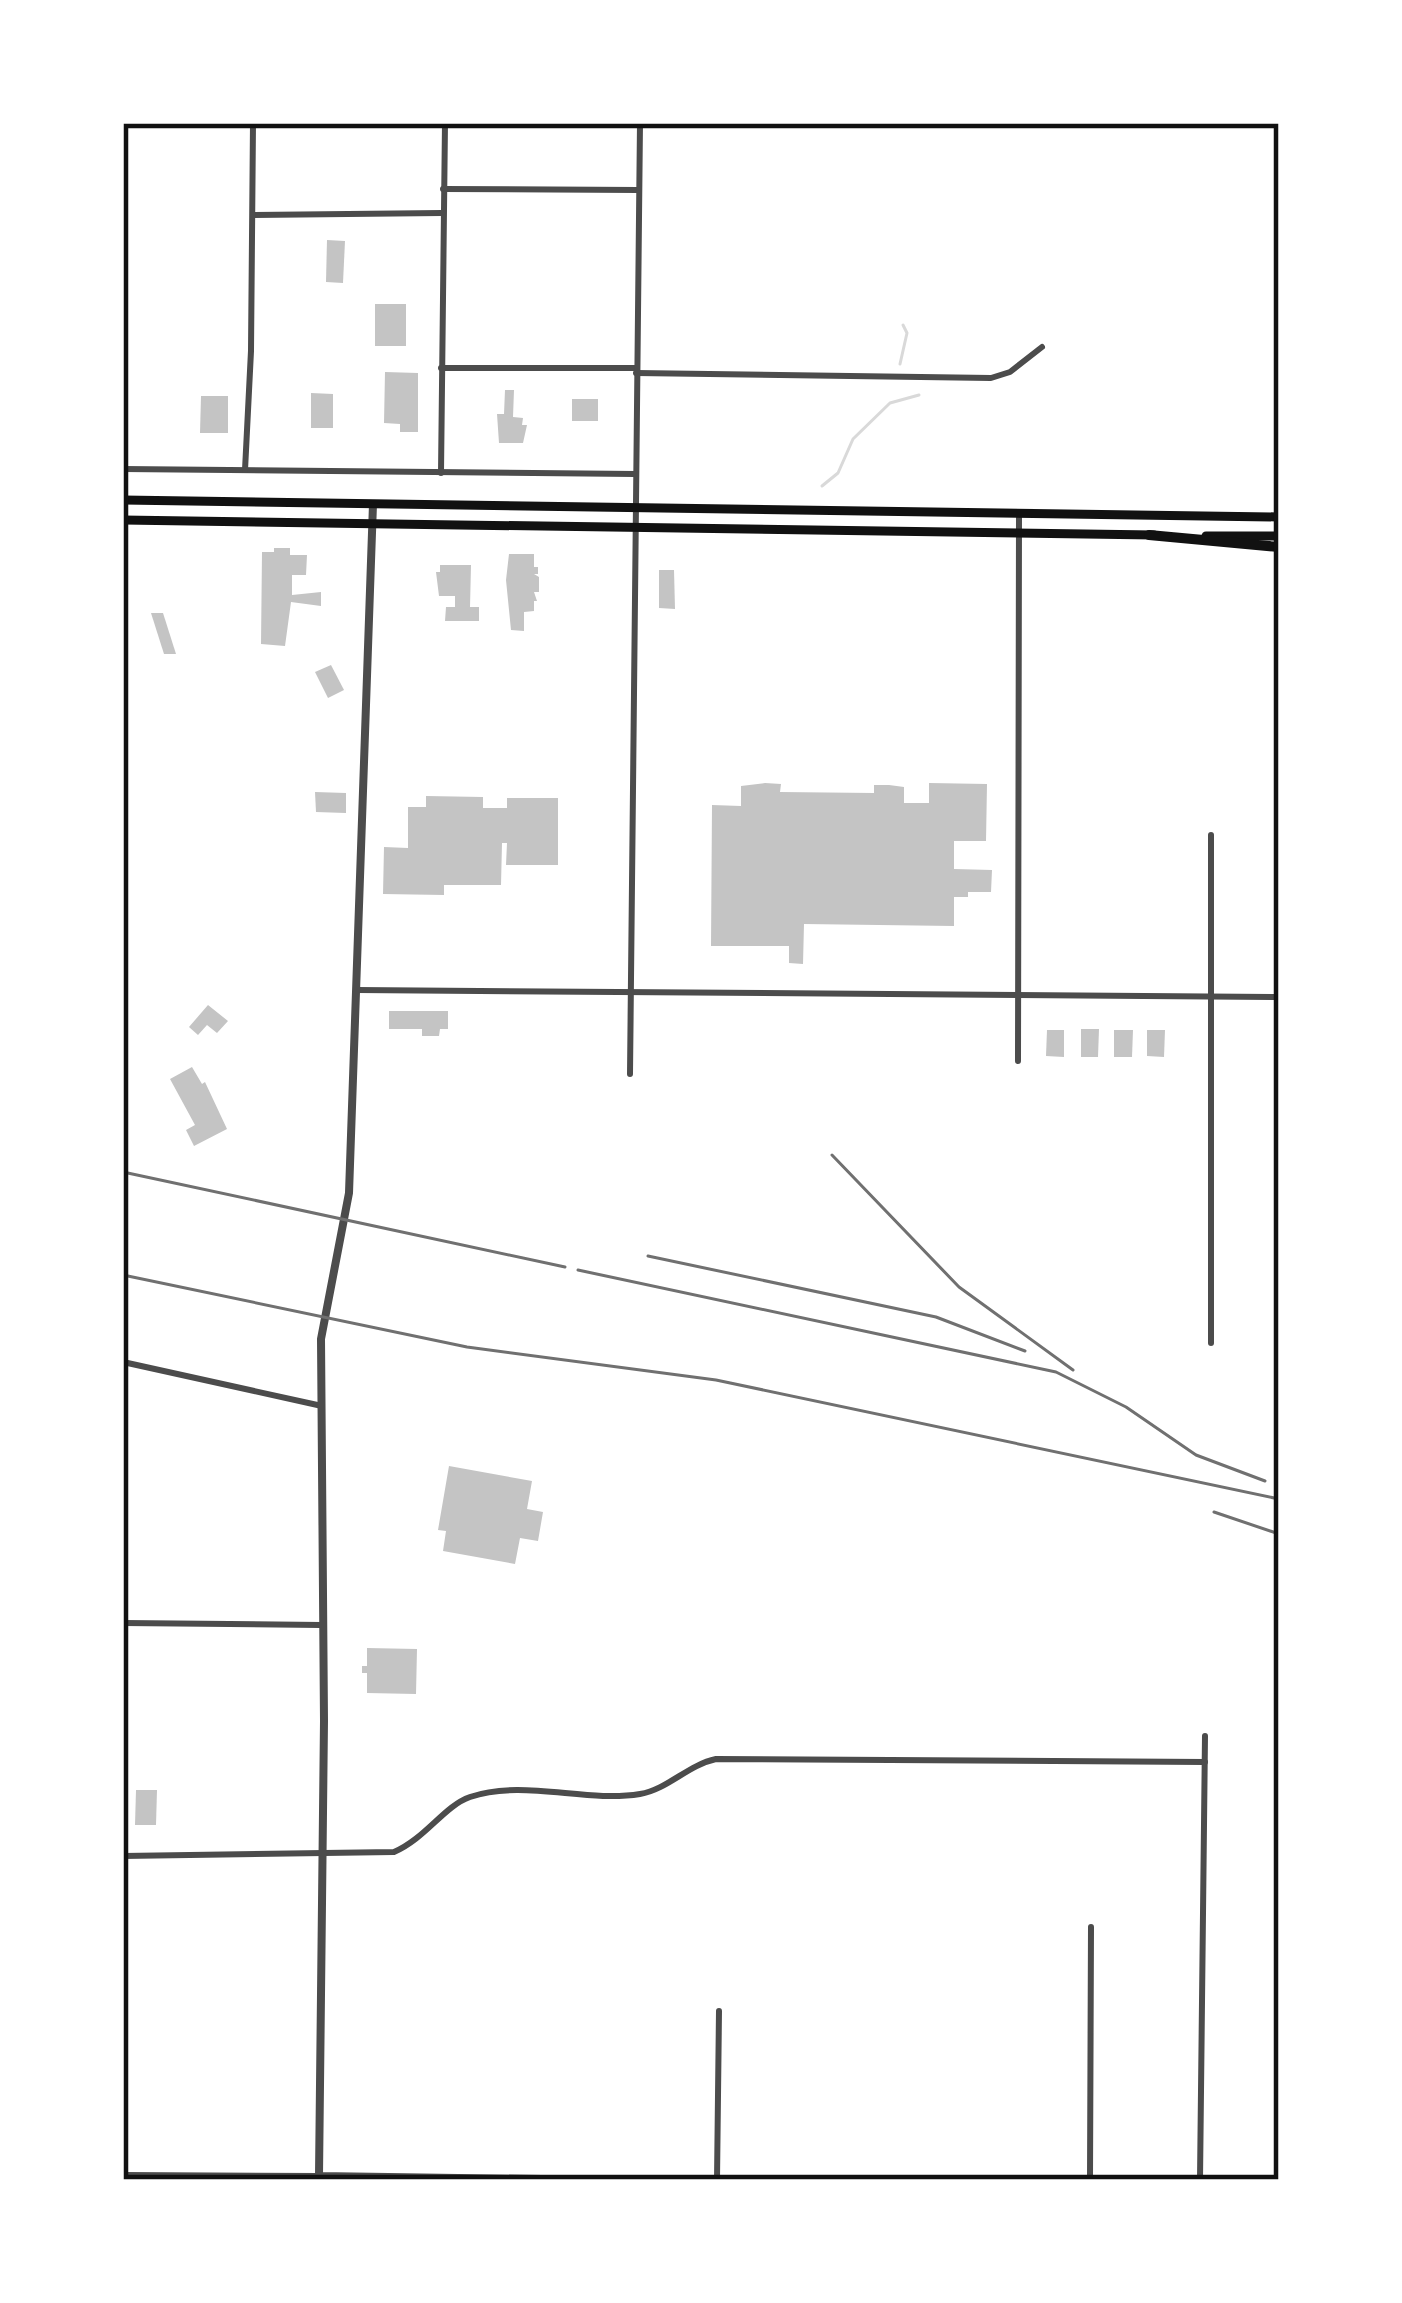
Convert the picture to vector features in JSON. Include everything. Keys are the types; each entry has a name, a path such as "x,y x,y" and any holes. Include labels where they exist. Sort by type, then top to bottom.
{"highway":[{"path":"123,500 1279,518"},
{"path":"123,520 1279,536"},
{"path":"1149,536 1279,547"}],"street":[{"path":"245,470 253,123"},
{"path":"441,473 445,123"},
{"path":"630,1074 640,123"},
{"path":"443,189 638,190"},
{"path":"252,215 442,213"},
{"path":"441,368 991,378 1010,372 1042,347"},
{"path":"123,469 635,474"},
{"path":"319,2176 324,1721 321,1339 349,1193 373,504"},
{"path":"1018,1061 1019,515"},
{"path":"1211,835 1211,1343"},
{"path":"357,990 1279,997"},
{"path":"123,1362 322,1406"},
{"path":"123,1623 321,1625"},
{"path":"1200,2180 1205,1736"},
{"path":"123,1856 394,1852 426,1834 459,1802 472,1797 514,1792 640,1793 716,1759 1205,1762"},
{"path":"1090,2180 1091,1927"},
{"path":"717,2180 718,2012"},
{"path":"123,2175 610,2180"}],"building":[{"path":"327,240 345,241 343,283 326,282"},
{"path":"375,304 406,304 406,346 375,346"},
{"path":"385,372 418,373 418,432 400,432 400,424 384,423"},
{"path":"505,390 514,390 513,417 523,418 522,425 527,425 523,443 499,443 497,414 504,414"},
{"path":"311,393 333,394 333,428 311,428"},
{"path":"201,396 228,396 228,433 200,433"},
{"path":"572,399 598,399 598,421 572,421"},
{"path":"274,548 307,555 306,575 292,575 292,595 321,592 321,606 291,602 285,646 261,644 262,552 274,552"},
{"path":"509,554 534,554 534,567 538,567 534,574 539,577 539,592 534,592 534,611 524,612 524,631 511,630 506,580"},
{"path":"440,565 471,565 470,607 479,607 479,621 445,621 446,607 455,607 455,596 439,596 436,572"},
{"path":"659,570 674,570 675,609 659,608"},
{"path":"151,613 163,613 176,654 164,654"},
{"path":"331,665 344,690 328,698 315,672"},
{"path":"929,783 987,784 986,841 954,841 954,869 992,870 991,892 954,897 954,926 804,924 803,964 789,963 789,946 711,946 712,805 741,806 741,786 781,784 780,792 874,793 874,785 904,787 904,803 929,803"},
{"path":"315,792 346,793 346,813 316,812"},
{"path":"426,796 483,797 483,808 507,808 507,798 558,798 558,865 506,865 507,843 502,843 501,885 444,885 444,895 383,894 384,847 408,848 408,807 426,807"},
{"path":"208,1005 228,1021 217,1033 207,1025 198,1035 189,1027"},
{"path":"389,1011 448,1011 448,1029 440,1029 439,1036 422,1036 422,1029 389,1029"},
{"path":"1081,1029 1099,1029 1098,1057 1081,1057"},
{"path":"1047,1030 1064,1030 1064,1057 1046,1056"},
{"path":"1114,1030 1133,1030 1132,1057 1114,1057"},
{"path":"1147,1030 1165,1030 1164,1057 1147,1056"},
{"path":"192,1067 205,1082 227,1129 194,1146 186,1130 195,1125 170,1079"},
{"path":"449,1466 532,1481 527,1509 543,1512 538,1541 520,1538 515,1564 443,1551 446,1531 438,1530"},
{"path":"367,1648 417,1649 416,1694 367,1693 367,1673 362,1673 362,1666 367,1666"},
{"path":"136,1790 157,1790 156,1825 135,1825"}],"waterway":[{"path":"900,364 907,333 903,325"},
{"path":"822,486 838,473 853,439 890,403 919,395"}],"railway":[{"path":"832,1155 959,1287 1073,1370"},
{"path":"123,1172 565,1267"},
{"path":"648,1256 936,1317 1025,1351"},
{"path":"578,1270 1056,1372 1126,1407 1196,1455 1265,1481"},
{"path":"123,1275 467,1347 716,1380 1279,1499"},
{"path":"1214,1512 1279,1534"}]}
